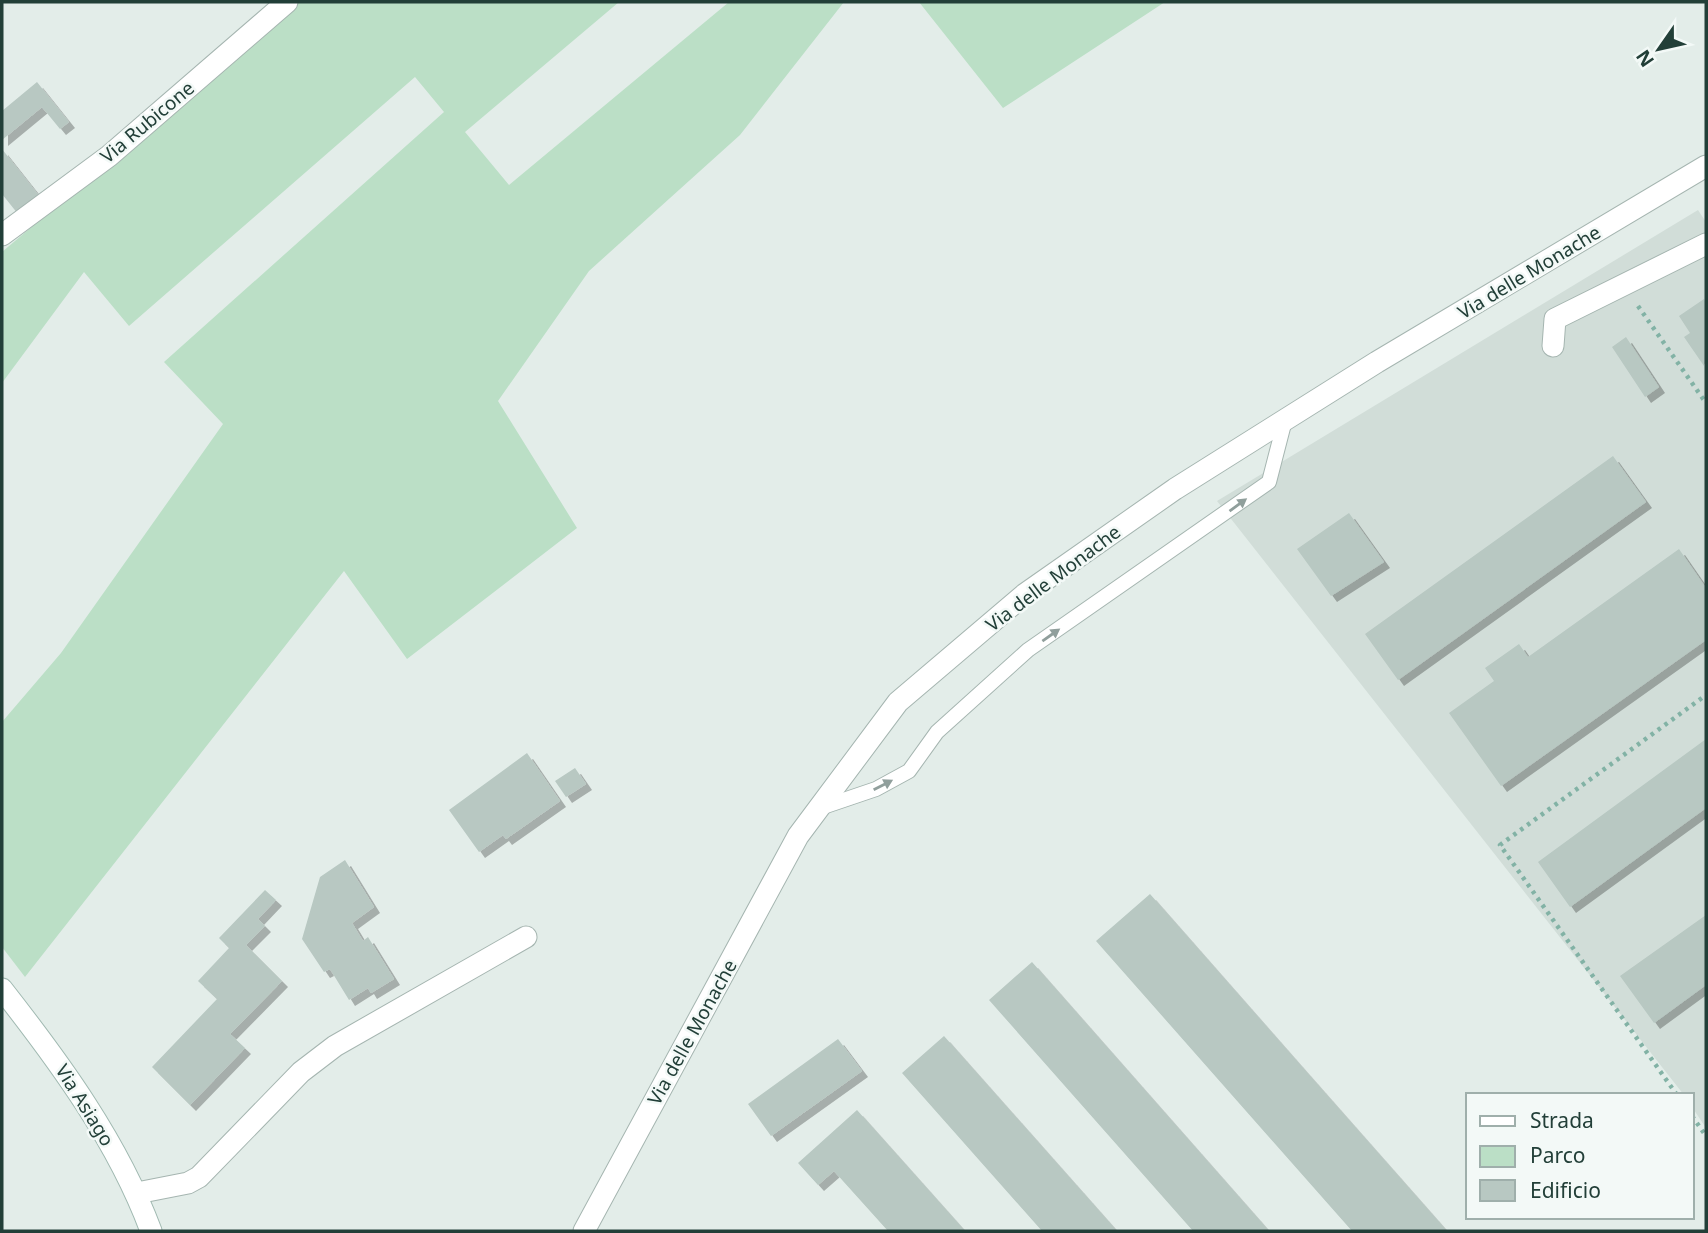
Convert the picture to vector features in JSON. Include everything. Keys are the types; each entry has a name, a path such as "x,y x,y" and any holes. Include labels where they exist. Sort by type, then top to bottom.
{"street":[{"name":"Via Rubicone","path":"2,235 109,156 287,2"},
{"name":"Via delle Monache","path":"584,1231 798,836 898,702 1025,594 1175,489 1706,166"},
{"path":"1553,345 1555,319 1706,244"},
{"path":"137,1194 187,1183 199,1177 301,1072 335,1046 526,937"},
{"name":"Via Asiago","path":"2,989 52,1053 137,1194 151,1231"}],"lane":[{"path":"819,808 876,789 908,771 937,732 1028,650 1269,482 1285,420"}],"path":[{"path":"1623,285 1706,402"},
{"path":"1676,1093 1500,845 1706,695"},
{"path":"1694,1119 1706,1136"}],"shaded area":[{"path":"1698,210 1706,222 1706,1128 1694,1110 1694,1093 1682,1093 1217,501"}],"green space":[{"path":"297,2 619,2 465,132 509,185 729,2 844,2 740,135 589,271 498,401 577,528 407,659 344,571 25,977 2,947 2,722 61,653 223,424 164,362 444,112 415,77 129,326 84,272 2,383 2,252"},
{"path":"919,2 1165,2 1003,108"}],"building":[{"path":"37,82 69,122 60,129 42,107 2,140 2,111"},
{"path":"2,149 40,197 18,214 2,194"},
{"path":"1704,299 1704,366 1684,337 1690,333 1679,316"},
{"path":"1626,337 1659,387 1645,397 1612,347"},
{"path":"1613,456 1646,502 1398,680 1365,634"},
{"path":"1349,513 1384,562 1331,596 1297,549"},
{"path":"1679,549 1706,588 1706,640 1501,786 1449,713 1494,681 1485,668 1519,644 1528,657"},
{"path":"1706,739 1706,808 1570,907 1538,862"},
{"path":"527,753 560,801 506,839 503,835 479,852 449,810"},
{"path":"575,768 586,784 566,797 555,781"},
{"path":"345,860 374,907 352,923 363,941 368,937 394,979 371,993 368,988 349,1000 330,969 324,972 302,939 320,877"},
{"path":"265,890 276,900 258,919 265,926 246,945 282,981 230,1034 245,1048 190,1105 152,1067 217,999 198,981 229,948 219,938"},
{"path":"1150,894 1447,1231 1352,1231 1096,941"},
{"path":"1706,915 1706,985 1654,1023 1620,976"},
{"path":"1032,962 1269,1231 1193,1231 989,1000"},
{"path":"944,1036 1117,1231 1042,1231 902,1073"},
{"path":"838,1039 862,1071 771,1136 748,1104"},
{"path":"857,1110 965,1231 888,1231 834,1171 818,1185 798,1163"}]}
